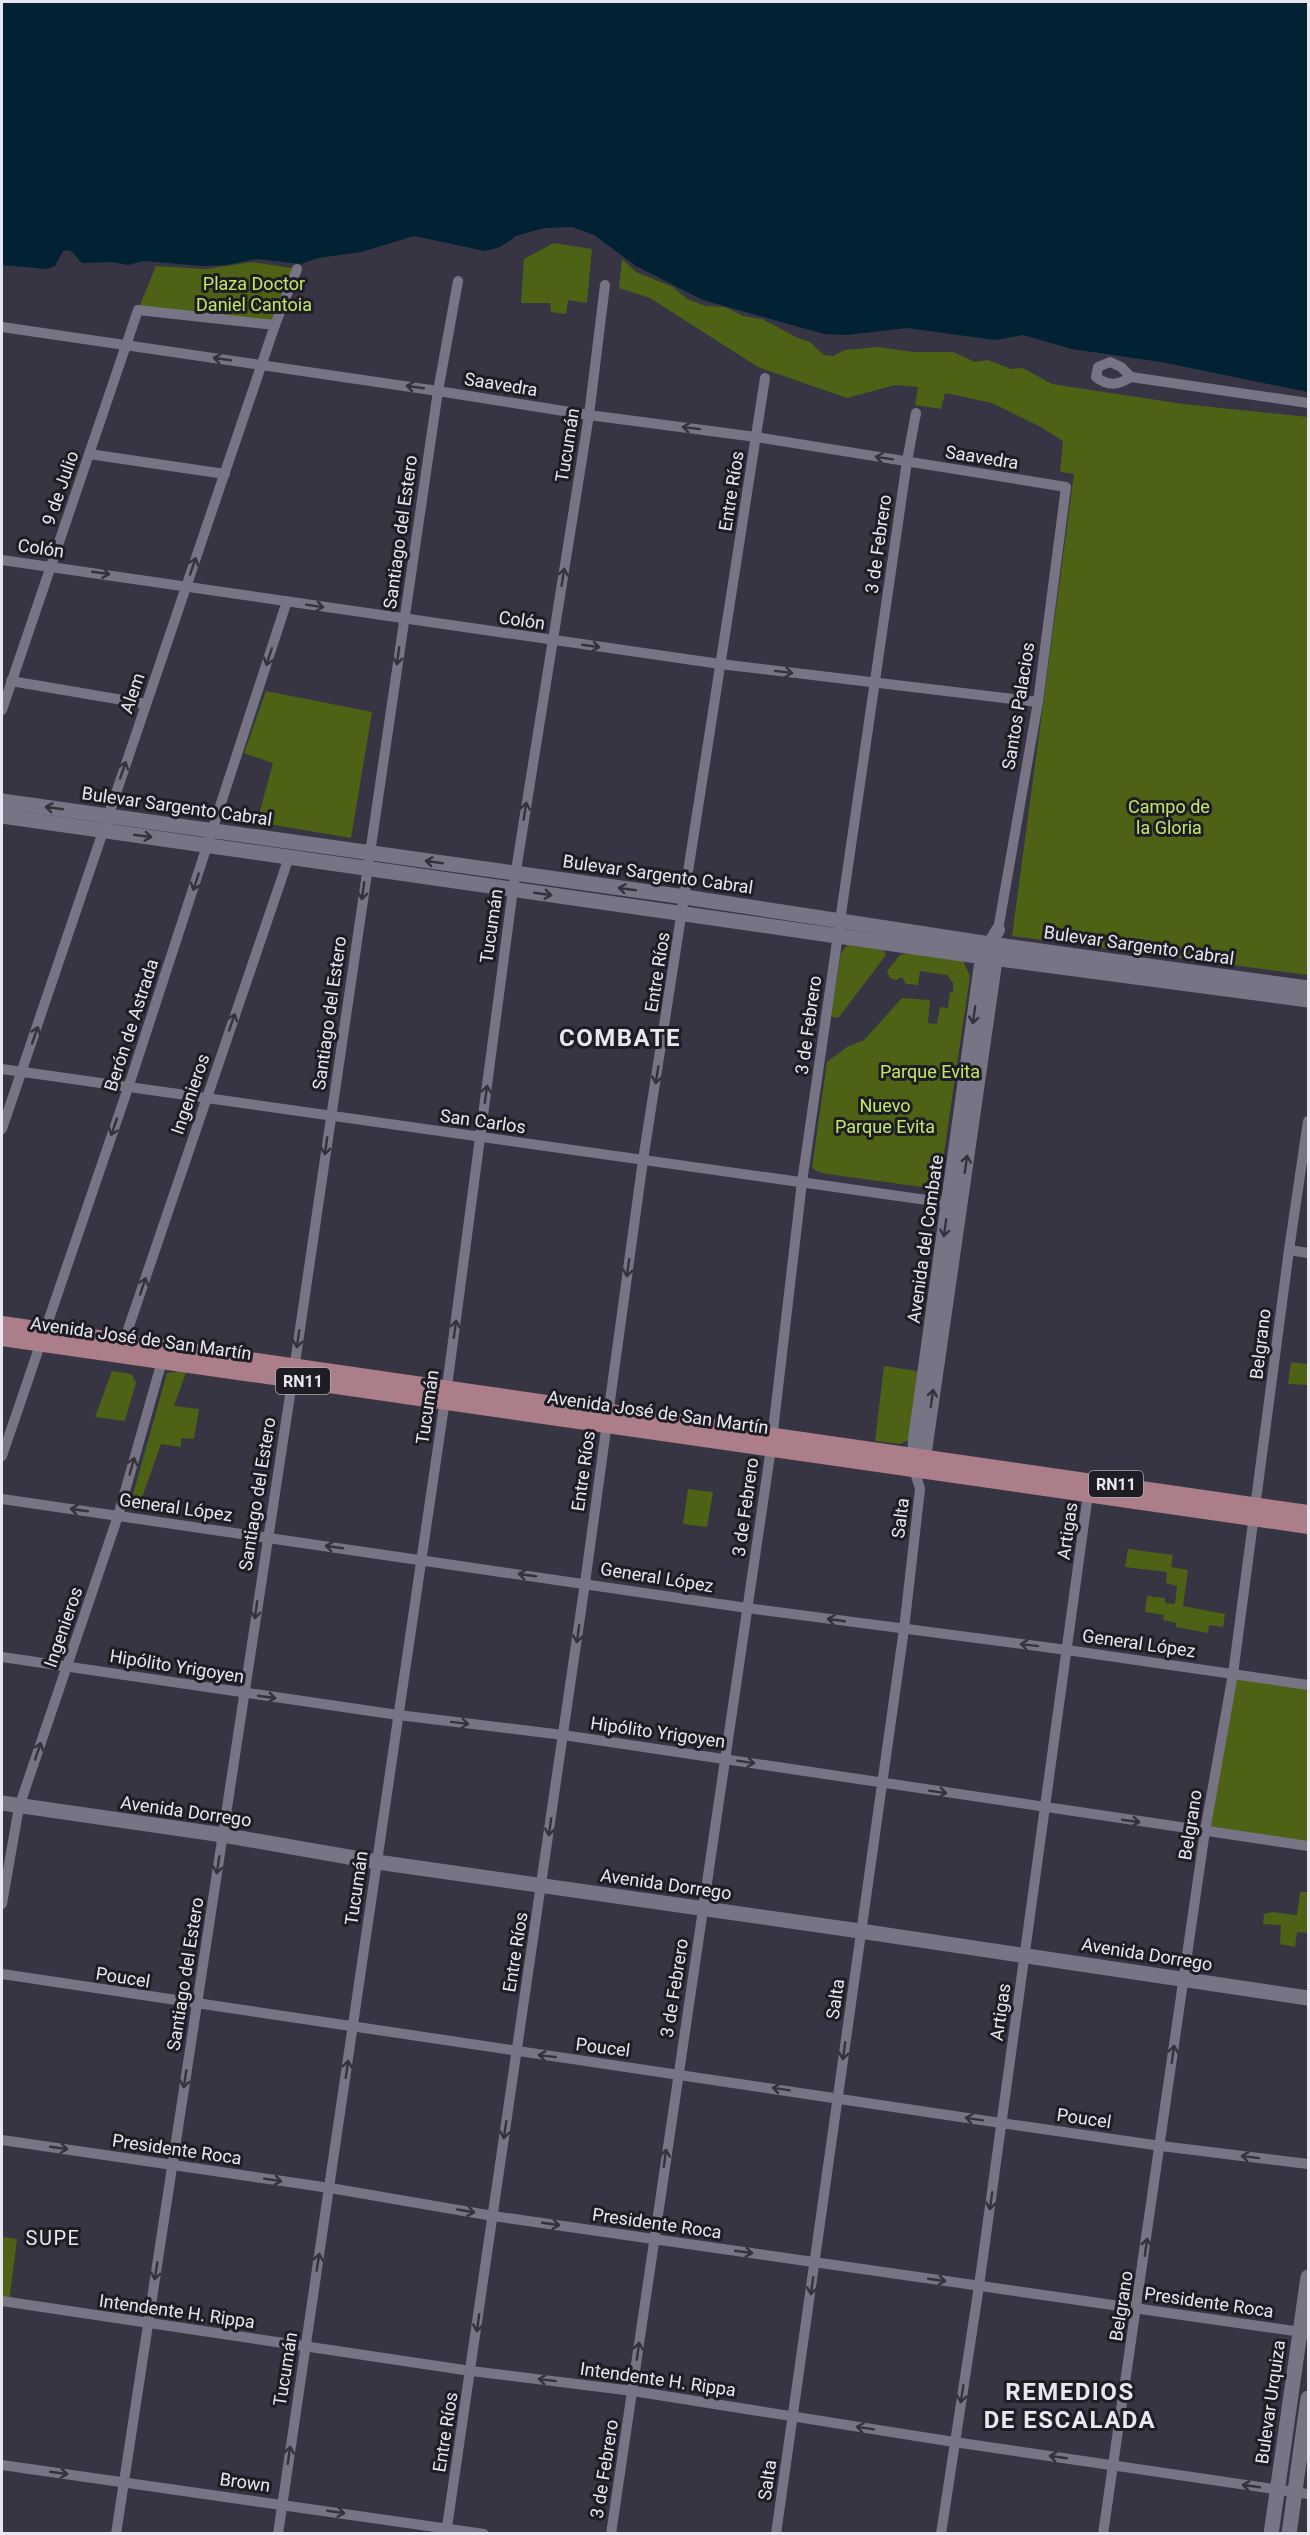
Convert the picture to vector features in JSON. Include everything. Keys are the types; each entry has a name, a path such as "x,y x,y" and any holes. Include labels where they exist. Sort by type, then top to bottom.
{"main road":[{"name":"Bulevar Sargento Cabral","path":"2,801 106,823 210,838 369,853 685,897 839,928 1308,1000"},
{"name":"Bulevar Sargento Cabral","path":"2,816 106,823"},
{"name":"Bulevar Sargento Cabral","path":"210,838 289,857 683,914 839,928"},
{"name":"Bulevar Sargento Cabral","path":"991,951 1308,988"},
{"name":"Avenida José de San Martín","path":"2,1324 43,1337 162,1361 293,1372"},
{"name":"Avenida José de San Martín","path":"2,1338 43,1337 124,1341 293,1372 1256,1512 1308,1526"},
{"name":"Avenida José de San Martín","path":"918,1462 1088,1494 1256,1512 1308,1513"},
{"path":"2,1791 19,1807"},
{"name":"Avenida Dorrego","path":"2,1803 223,1835 377,1862 1308,1998"},
{"name":"Bulevar Urquiza","path":"1271,2534 1304,2333 1308,2277"},
{"name":"Bulevar Urquiza","path":"1289,2534 1302,2493 1308,2398"}],"street":[{"name":"Alem","path":"2,1129 275,325 297,269"},
{"name":"Santiago del Estero","path":"116,2534 223,1835 266,1537 293,1372 438,391 458,281"},
{"name":"Tucumán","path":"278,2534 446,1394 515,873 589,416 605,285"},
{"name":"9 de Julio","path":"2,710 138,310 275,325"},
{"name":"Saavedra","path":"2,327 438,391 589,416 756,437 1066,487"},
{"path":"1131,377 1308,403"},
{"name":"Entre Ríos","path":"447,2531 585,1583 643,1160 765,378"},
{"name":"3 de Febrero","path":"611,2534 771,1441 802,1182 874,683 916,413"},
{"path":"89,454 225,474"},
{"name":"Santos Palacios","path":"991,951 998,930 1038,702 1066,487"},
{"name":"Colón","path":"2,560 720,664 1038,702"},
{"name":"Berón de Astrada","path":"2,1456 128,1088 287,601"},
{"path":"11,681 146,704"},
{"name":"Ingenieros","path":"124,1341 289,857"},
{"name":"Avenida del Combate","path":"918,1462 991,951"},
{"name":"San Carlos","path":"2,1069 954,1204"},
{"name":"Belgrano","path":"1103,2534 1205,1831 1233,1674 1308,1121"},
{"path":"1289,1250 1308,1253"},
{"name":"Ingenieros","path":"2,1904 19,1807 118,1515 162,1361"},
{"name":"Salta","path":"776,2534 904,1629 920,1488 918,1462"},
{"name":"Artigas","path":"941,2534 979,2286 1088,1494"},
{"name":"General López","path":"2,1499 747,1608 1067,1650 1308,1685"},
{"name":"Hipólito Yrigoyen","path":"2,1657 398,1715 563,1735 1308,1846"},
{"name":"Poucel","path":"2,1974 196,2005 516,2052 678,2073 1001,2123 1308,2164"},
{"name":"Presidente Roca","path":"2,2140 330,2188 493,2216 1304,2333"},
{"name":"Intendente H. Rippa","path":"2,2301 471,2371 633,2391 954,2442 1302,2493"},
{"name":"Brown","path":"2,2464 282,2504 447,2531 484,2534"}],"green space":[{"path":"554,243 592,249 587,303 568,300 566,314 551,312 550,303 521,303 524,259"},
{"name":"Campo de la Gloria","path":"622,259 636,272 673,287 687,299 706,306 725,307 743,316 762,319 810,342 824,355 833,356 845,350 878,347 913,352 953,352 975,362 988,360 1011,369 1023,368 1052,384 1183,404 1308,417 1308,975 1012,936 1074,474 1060,472 1063,441 1039,426 992,403 945,393 941,409 915,405 918,387 895,385 847,398 758,367 650,298 619,288"},
{"name":"Plaza Doctor Daniel Cantoia","path":"253,262 297,269 275,325 138,310 156,266 206,269"},
{"path":"266,691 372,712 351,838 257,822 273,763 244,753"},
{"path":"847,945 883,950 886,955 839,1017 835,1018 831,1016 841,953"},
{"name":"Nuevo Parque Evita","path":"907,953 963,961 970,976 939,1187 936,1189 821,1173 812,1168 827,1062 847,1047 864,1040 902,998 930,1000 928,1023 937,1024 940,1007 948,1008 953,983 947,975 920,971 918,985 906,984 902,977 896,980 890,978 887,971 900,955"},
{"path":"1291,1362 1308,1364 1308,1385 1288,1384"},
{"path":"884,1366 917,1371 909,1440 900,1444 875,1441"},
{"path":"187,1370 174,1406 199,1409 194,1439 181,1438 181,1447 161,1444 139,1506 130,1505 167,1373"},
{"path":"112,1371 131,1374 136,1382 125,1421 95,1417"},
{"path":"688,1489 713,1492 707,1527 683,1524"},
{"path":"1128,1549 1173,1555 1171,1567 1188,1570 1183,1606 1225,1614 1223,1627 1209,1625 1208,1633 1176,1627 1176,1623 1163,1620 1164,1615 1145,1612 1147,1596 1165,1598 1165,1603 1175,1604 1177,1586 1166,1583 1167,1572 1125,1567"},
{"path":"1233,1674 1308,1685 1308,1846 1205,1831"},
{"path":"1300,1892 1308,1892 1308,1933 1297,1932 1295,1947 1280,1944 1281,1925 1263,1924 1264,1914 1272,1912 1297,1915"},
{"path":"2,2237 17,2239 9,2303 2,2301"}],"water":[{"path":"2,2 1308,2 1308,392 1161,362 1072,349 1023,335 995,340 907,328 847,335 824,334 703,300 636,266 594,235 572,227 544,228 516,236 500,247 485,251 414,236 361,252 318,258 301,264 256,259 227,265 203,266 144,261 128,265 111,262 83,263 67,250 63,251 55,266 47,269 2,265"}],"district":[{"name":"COMBATE","path":"620,1038"},
{"name":"SUPE","path":"53,2238"},
{"name":"REMEDIOS DE ESCALADA","path":"1070,2406"}],"park label":[{"name":"Parque Evita","path":"930,1071"}]}
